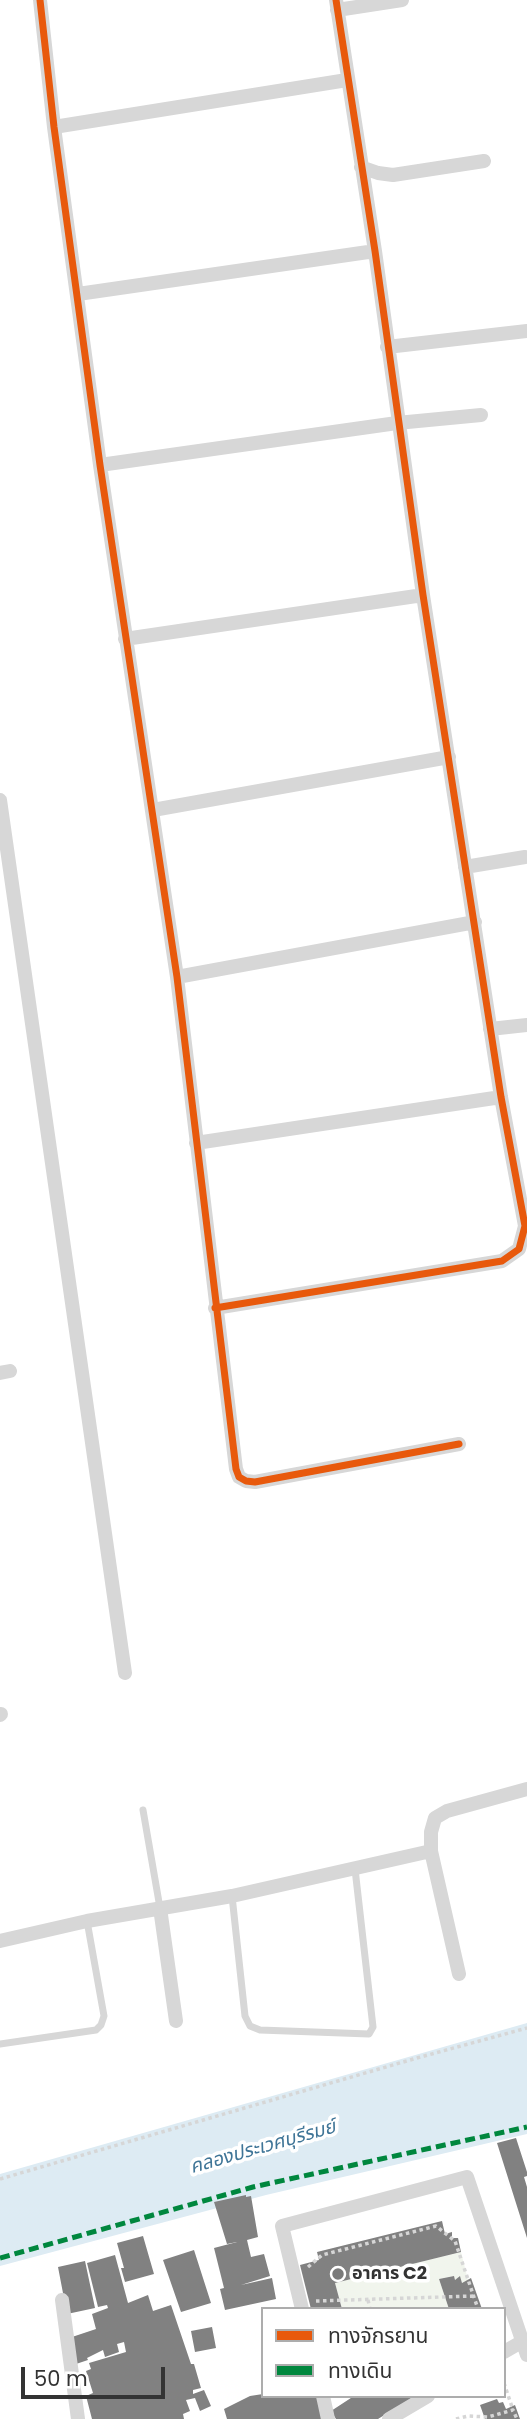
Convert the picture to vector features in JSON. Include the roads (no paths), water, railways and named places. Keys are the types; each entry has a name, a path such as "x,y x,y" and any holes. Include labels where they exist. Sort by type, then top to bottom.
{"street":[{"path":"40,0 54,127 100,465 177,977 236,1469 239,1477 255,1482 459,1444"},
{"path":"215,1308 502,1261 519,1249 525,1226 500,1097 397,423 375,251 337,5 402,0"},
{"path":"54,127 347,80"},
{"path":"361,167 393,175 484,161"},
{"path":"78,294 375,251"},
{"path":"387,348 527,331"},
{"path":"100,465 397,423 481,415"},
{"path":"125,639 423,595"},
{"path":"153,810 449,757"},
{"path":"0,800 3,849 125,1673"},
{"path":"466,867 525,857"},
{"path":"177,977 475,922"},
{"path":"490,1029 527,1026"},
{"path":"196,1143 500,1097"},
{"path":"459,1974 431,1851 431,1832 435,1818 447,1811 527,1789"},
{"path":"0,1941 87,1921 232,1896 431,1851"},
{"path":"160,1908 176,2021"},
{"path":"308,2305 282,2226 467,2177 525,2348 506,2352"},
{"path":"62,2300 78,2419"},
{"path":"323,2398 328,2419"},
{"path":"389,2419 425,2398"}],"lane":[{"path":"143,1810 160,1908"},
{"path":"232,1896 245,2016 250,2026 260,2030 369,2034 373,2027 355,1869"},
{"path":"0,2044 96,2029 101,2025 104,2017 87,1921"}],"water":[{"name":"คลองประเวศบุรีรมย์","path":"527,2023 527,2134 266,2195 0,2266 0,2174"}],"place":[{"name":"อาคาร C2","path":"338,2274"}]}
